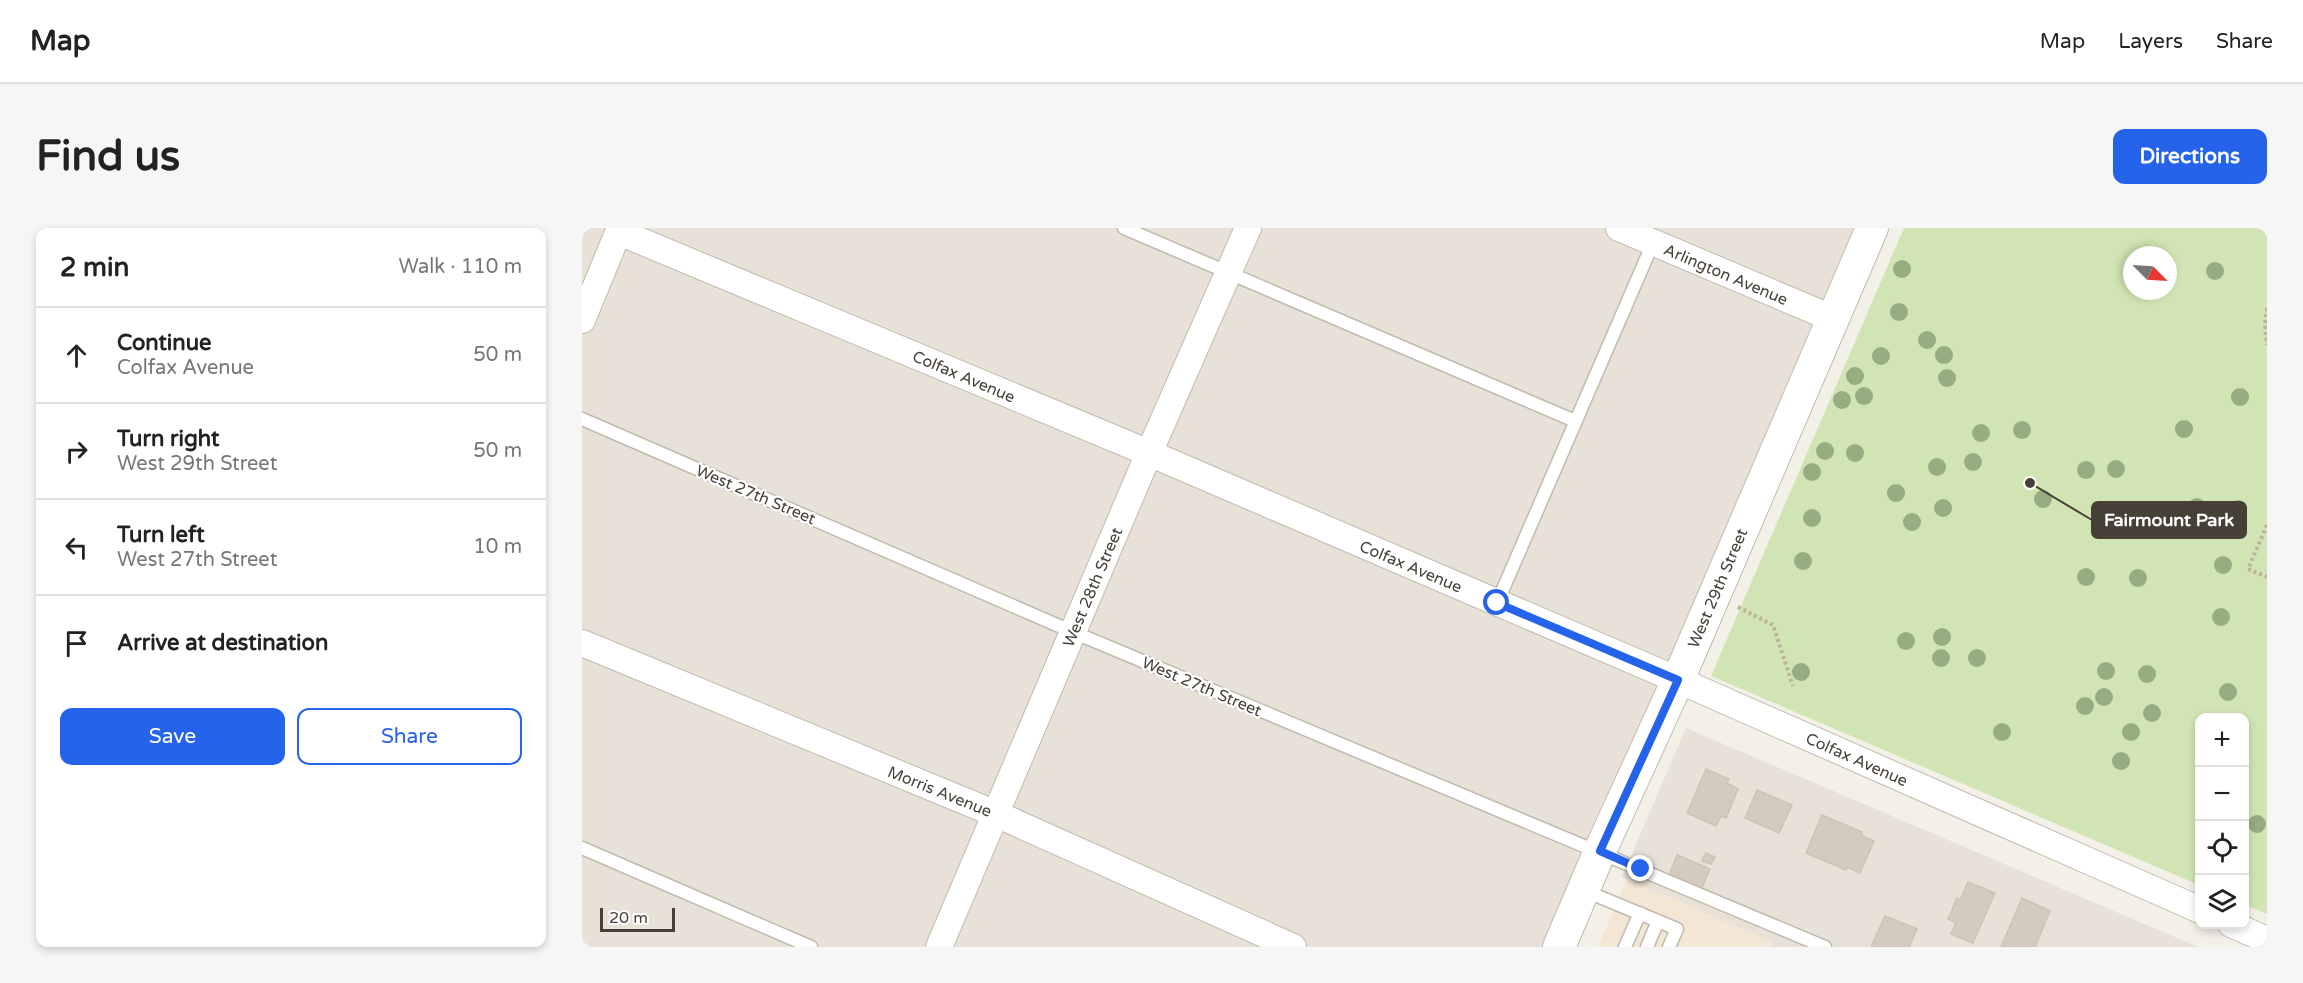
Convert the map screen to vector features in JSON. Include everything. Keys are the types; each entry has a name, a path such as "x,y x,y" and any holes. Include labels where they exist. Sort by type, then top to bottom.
{"street":[{"name":"West 28th Street","path":"939,947 1072,632 1248,228"},
{"name":"Arlington Avenue","path":"1619,228 1834,319"},
{"name":"West 29th Street","path":"1559,947 1678,680 1872,228"},
{"path":"582,320 620,230"},
{"name":"Colfax Avenue","path":"620,230 1149,453 1678,680 2195,908"},
{"name":"Morris Avenue","path":"582,643 996,814 1293,947"},
{"path":"2242,929 2267,940"}],"lane":[{"path":"1124,228 1575,421"},
{"path":"1497,603 1653,243"},
{"name":"West 27th Street","path":"582,419 1072,632 1825,947"},
{"path":"582,848 810,947"},
{"path":"1583,890 1677,928 1669,947"},
{"path":"1625,947 1640,913"},
{"path":"1647,947 1658,921"}],"path":[{"path":"2267,308 2267,345"},
{"path":"2267,525 2248,569 2267,577"},
{"path":"1737,607 1773,625 1793,686"}],"shaded area":[{"path":"582,228 1872,228 1559,947 582,947"},
{"path":"1686,728 2198,947 1770,947 1772,942 1622,877"},
{"path":"1627,879 1772,942 1770,947 1598,947"}],"green space":[{"path":"1904,228 2267,228 2267,914 2249,907 2249,713 2195,713 2195,883 1711,676"}],"building":[{"path":"1706,769 1729,779 1727,783 1738,789 1726,818 1721,816 1716,826 1687,813"},
{"path":"1757,790 1792,805 1779,833 1745,818"},
{"path":"1822,815 1862,832 1861,835 1874,841 1860,873 1847,867 1846,870 1806,853"},
{"path":"1706,853 1715,857 1711,864 1702,861"},
{"path":"1677,855 1710,869 1700,892 1668,878"},
{"path":"1968,882 1995,893 1973,943 1951,934 1956,923 1948,919 1957,898 1960,900"},
{"path":"2022,898 2050,911 2035,947 2001,947"},
{"path":"1885,916 1917,929 1909,947 1871,947"}],"place":[{"name":"Fairmount Park","path":"2030,483"}],"route":[{"path":"1497,603 1678,680 1600,851 1641,869"}]}
